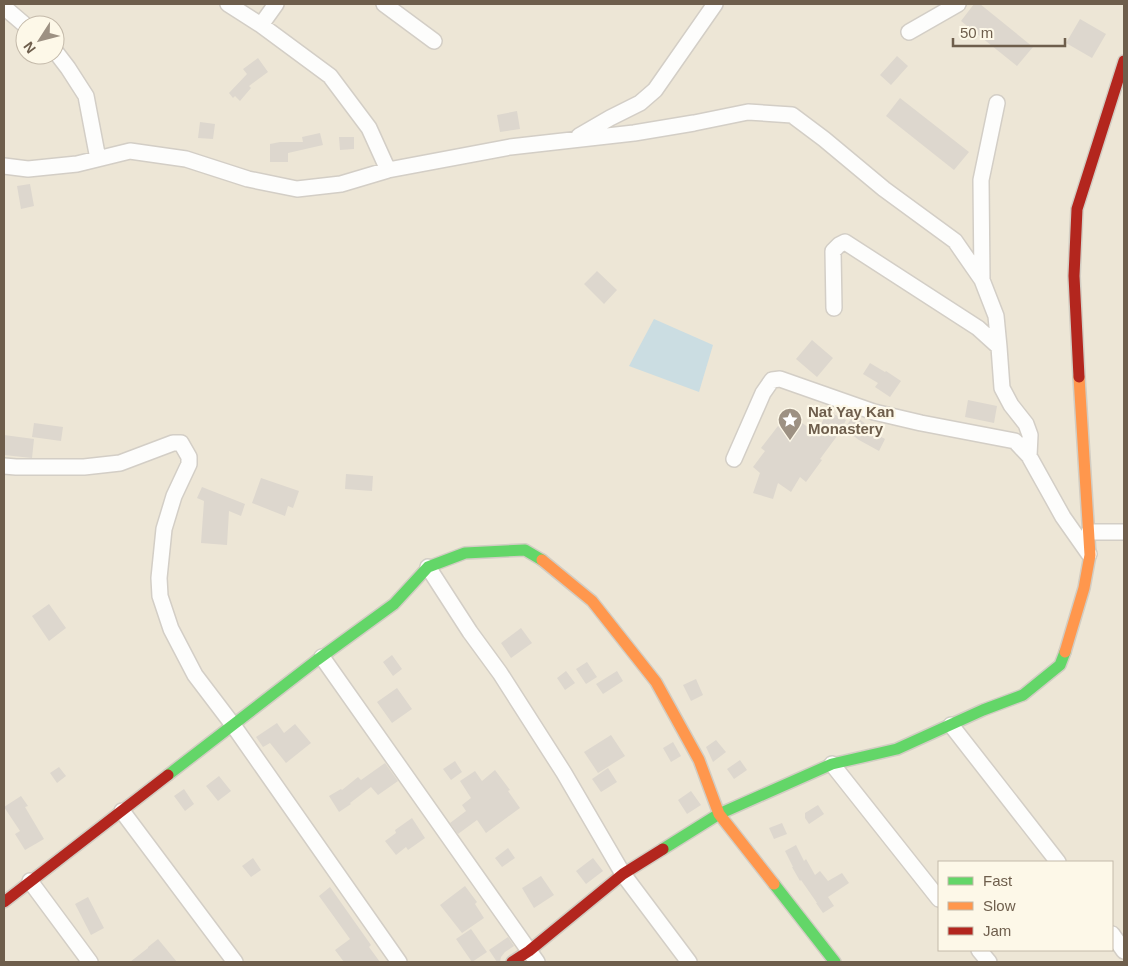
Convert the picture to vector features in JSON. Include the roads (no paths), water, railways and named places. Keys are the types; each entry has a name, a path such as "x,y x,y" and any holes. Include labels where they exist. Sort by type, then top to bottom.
{"street":[{"path":"228,4 261,25 330,76 368,128 388,170"},
{"path":"261,25 276,4"},
{"path":"384,4 434,41"},
{"path":"574,140 610,118 640,103 655,90 715,4"},
{"path":"909,32 958,4"},
{"path":"4,6 15,16"},
{"path":"512,962 533,956 623,874 719,814 832,764 897,749 1022,695 1060,665 1068,646 1084,588 1090,556 1074,276 1077,209 1124,61"},
{"path":"65,64 86,96 98,159"},
{"path":"982,280 981,180 997,104"},
{"path":"4,166 28,169 77,164 130,151 186,160 248,179 297,189 341,184 388,170 510,147 634,133 748,112 792,115 884,189 955,241 982,280 996,316 1002,388 1026,424 1030,435 1029,456"},
{"path":"834,308 833,251 845,242 978,328 998,347"},
{"path":"734,459 763,392 772,380 780,379 874,412 1015,441 1029,456 1063,517 1090,556"},
{"path":"4,466 84,467 120,463 172,443 181,443 188,457 189,464 174,496 164,529 159,578 160,596 171,629 196,675 399,962"},
{"path":"1089,532 1124,532"},
{"path":"4,902 233,725 394,604 428,567 465,553 526,550 545,561 592,601 656,682 699,760 719,814 835,962"},
{"path":"428,567 470,632 500,673 564,773 623,874 689,962"},
{"path":"322,657 533,956"},
{"path":"951,725 1057,861"},
{"path":"832,764 938,898"},
{"path":"122,810 235,962"},
{"path":"30,881 90,962"},
{"path":"1113,935 1124,951"},
{"path":"980,951 989,962"},
{"path":"1114,962 1124,956"}],"place":[{"name":"Nat Yay Kan Monastery","path":"790,441"}]}
